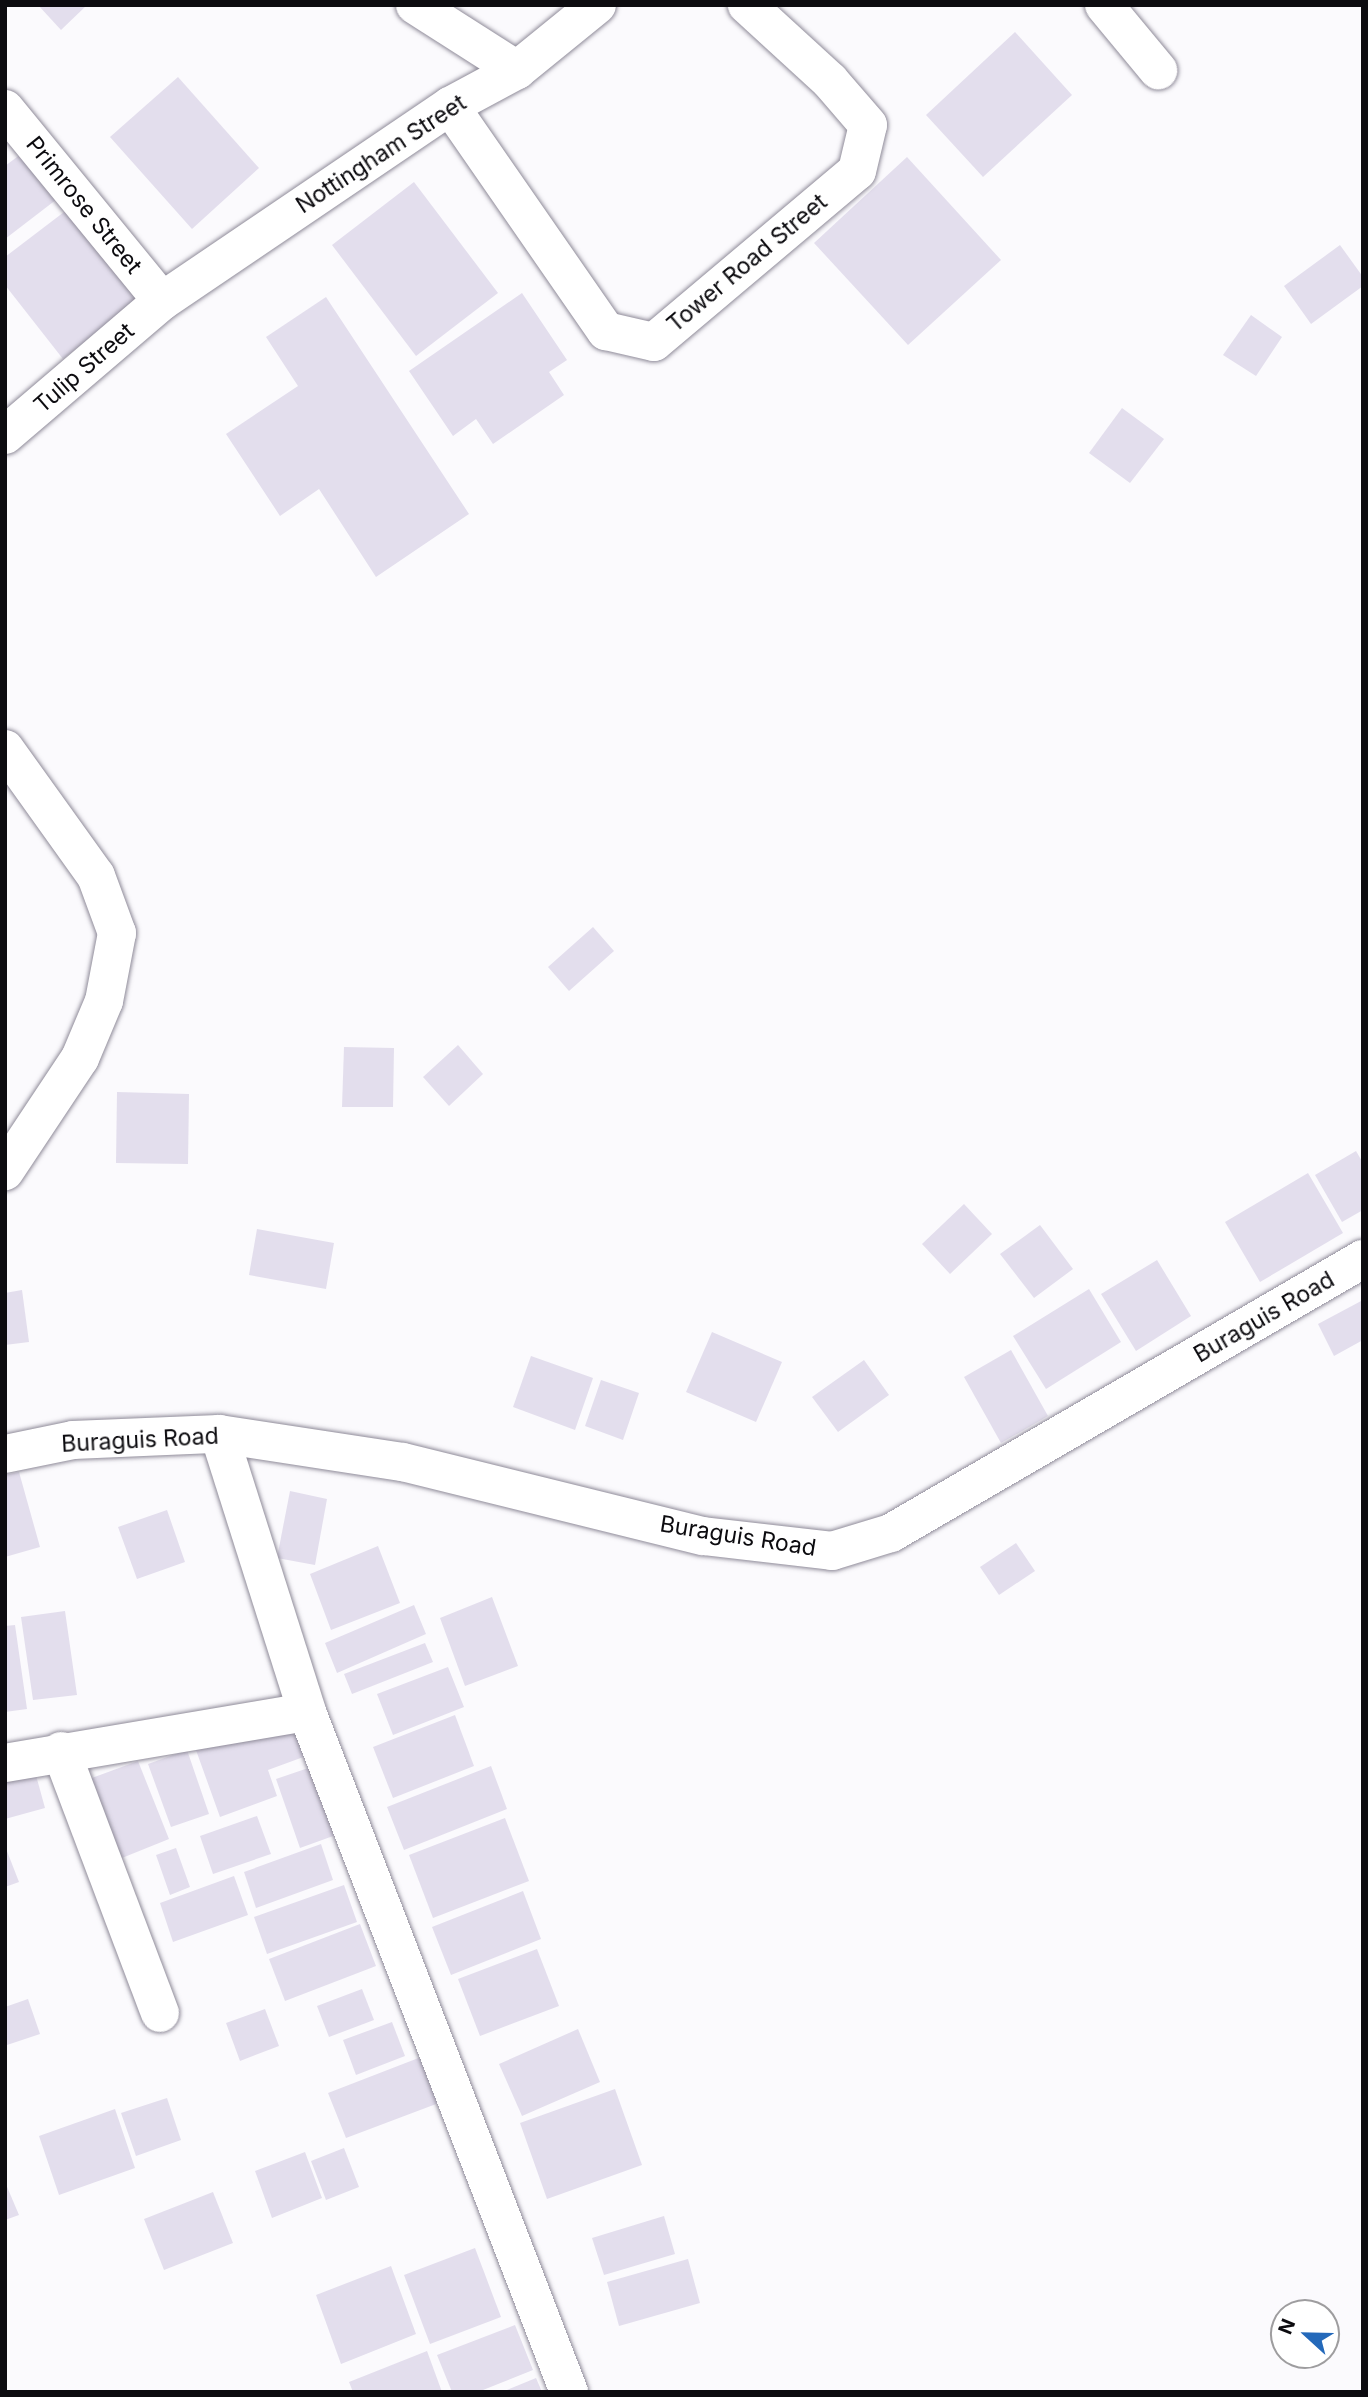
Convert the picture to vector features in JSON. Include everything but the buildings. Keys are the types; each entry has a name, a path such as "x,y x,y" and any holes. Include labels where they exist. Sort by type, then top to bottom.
{"street":[{"path":"415,5 517,70"},
{"name":"Nottingham Street","path":"162,302 450,106 517,70 597,5"},
{"name":"Tower Road Street","path":"450,106 607,331 654,342 857,171 868,125 830,81 747,5"},
{"path":"1104,5 1158,71"},
{"name":"Primrose Street","path":"12,131 162,302"},
{"name":"Tulip Street","path":"5,435 162,302"},
{"path":"5,749 96,876 117,933 104,1001 80,1058 5,1171"},
{"name":"Buraguis Road","path":"5,1454 74,1440 219,1434 403,1462 703,1536 832,1551 891,1533 1363,1259"},
{"path":"219,1434 307,1712 569,2392"},
{"path":"5,1763 61,1751 307,1712"},
{"path":"61,1751 160,2013"}]}
